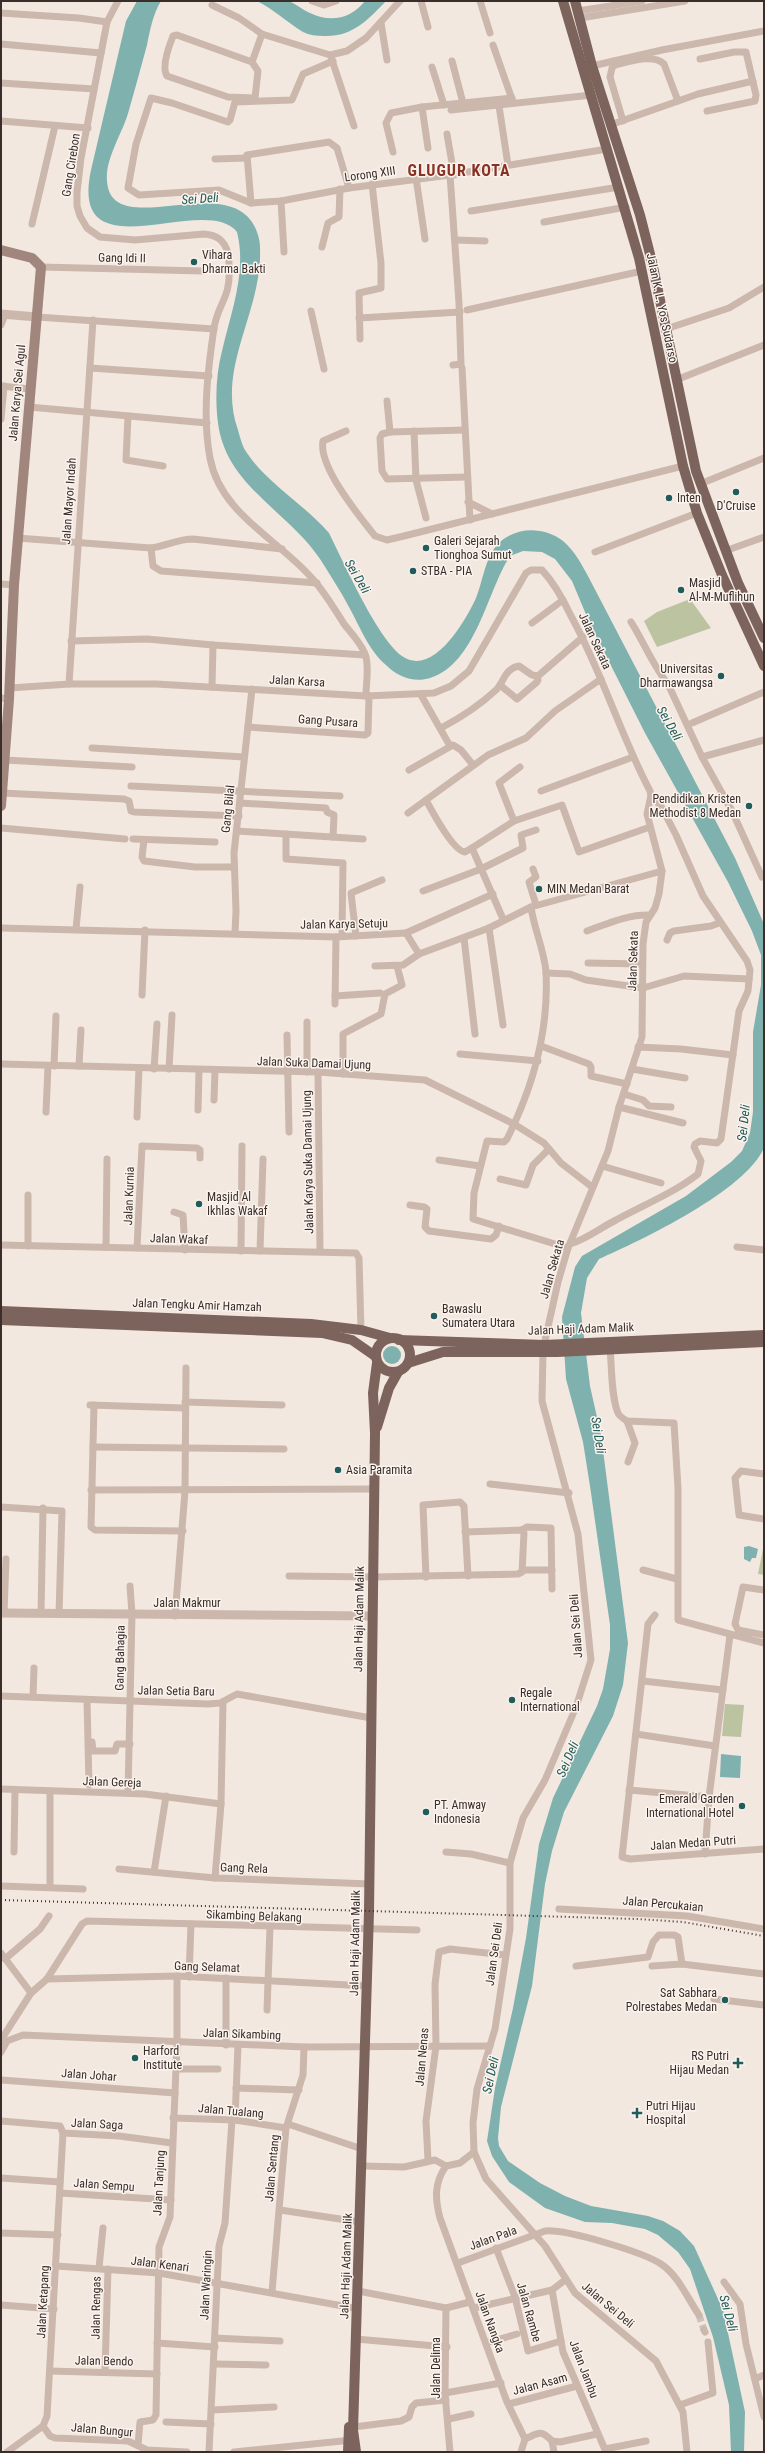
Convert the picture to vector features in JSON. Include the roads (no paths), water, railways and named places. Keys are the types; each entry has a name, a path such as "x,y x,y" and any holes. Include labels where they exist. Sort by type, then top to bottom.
{"main road":[{"name":"Jalan K. L. Yos Sudarso","path":"563,1 592,95 606,126"},
{"name":"Jalan K. L. Yos Sudarso","path":"575,1 612,148 619,187 626,207 642,271 683,466 697,513 742,618 763,661"},
{"name":"Jalan K. L. Yos Sudarso","path":"612,148 640,215 664,318 690,451 700,484 725,552 764,638"},
{"path":"1,250 32,258 41,266"},
{"name":"Jalan Karya Sei Agul","path":"1,806 4,760 5,698 10,688 17,538 41,266"},
{"path":"652,321 664,318"},
{"path":"654,332 666,330"},
{"name":"Jalan Tengku Amir Hamzah","path":"1,1311 333,1335 352,1340 376,1360"},
{"name":"Jalan Tengku Amir Hamzah","path":"1,1320 311,1324 361,1330 395,1339"},
{"name":"Jalan Haji Adam Malik","path":"408,1364 443,1352 557,1348 764,1335"},
{"path":"395,1339 409,1350 408,1364 398,1372 386,1371 376,1360 377,1348 382,1342 395,1339"},
{"name":"Jalan Haji Adam Malik","path":"395,1339 544,1348"},
{"name":"Jalan Haji Adam Malik","path":"593,1346 610,1349 764,1342"},
{"name":"Jalan Haji Adam Malik","path":"356,2452 353,2440 355,2344 370,1884 375,1433 374,1393 376,1360"},
{"name":"Jalan Haji Adam Malik","path":"375,1433 387,1392 398,1372"},
{"path":"355,2344 354,2290 358,2286"},
{"name":"Jalan Haji Adam Malik","path":"348,2452 353,2440 354,2427 355,2344"}],"street":[{"path":"312,1 324,5 336,1"},
{"path":"247,158 251,203 219,190 139,195 131,192 128,184 136,144 151,98 163,100 228,122 230,120 235,102 292,100 303,74 347,51 366,38 400,1"},
{"path":"421,1 428,27"},
{"path":"480,1 490,33"},
{"path":"579,15 642,1"},
{"path":"579,15 685,1"},
{"name":"Gang Cirebon","path":"117,2 107,22 88,128 81,158 77,199 80,216 87,228 100,237 135,240 204,234 214,235 222,240 228,254 229,288 214,329"},
{"path":"212,5 239,18 262,34 332,58"},
{"path":"1,13 79,18 107,22"},
{"path":"380,23 387,60"},
{"path":"592,66 662,50 764,31"},
{"path":"252,62 262,34"},
{"path":"177,35 252,62 258,71 256,98 228,96 167,76 164,69 171,43 174,36 177,35"},
{"path":"1,44 101,53"},
{"path":"493,45 512,101"},
{"path":"700,59 744,51 750,63 753,80 755,100 707,111"},
{"path":"332,58 354,126"},
{"path":"623,121 610,77 612,68 615,65 652,58 661,60 664,64 678,101"},
{"path":"452,61 463,103"},
{"path":"432,68 444,105"},
{"path":"606,126 678,101 753,80"},
{"path":"1,83 94,89"},
{"path":"393,152 386,123 388,115 422,107 592,95"},
{"path":"451,110 499,106 512,101"},
{"path":"499,106 508,165"},
{"path":"422,107 428,148"},
{"path":"1,121 88,128"},
{"path":"32,224 54,126"},
{"path":"447,134 452,175 455,240 463,311 460,364 453,365"},
{"path":"215,158 247,158 250,154 329,142 337,148 349,188"},
{"name":"Lorong XIII","path":"251,203 281,201 372,184 452,175 612,148"},
{"path":"416,178 425,239"},
{"path":"360,339 360,293 381,288 381,263 372,184"},
{"path":"471,211 619,187"},
{"path":"322,247 328,223 339,216 340,189"},
{"path":"281,201 284,252"},
{"path":"544,222 626,207"},
{"path":"455,240 485,241"},
{"name":"Gang Idi II","path":"41,266 203,270"},
{"path":"359,318 463,311 642,271"},
{"path":"666,330 729,308 764,287"},
{"path":"311,311 324,369"},
{"path":"1,325 3,315 214,329 209,376 207,423 210,456 215,478 225,495 244,518 282,549 317,583 365,655 368,696"},
{"name":"Jalan Mayor Indah","path":"69,684 77,543 93,320"},
{"path":"676,380 764,345"},
{"path":"90,368 209,376"},
{"path":"462,368 466,477 470,520"},
{"path":"1,419 2,386 30,389"},
{"path":"387,401 390,432"},
{"path":"29,407 207,423"},
{"path":"128,416 126,460 163,466"},
{"path":"465,430 390,432 382,434 380,438 383,475 392,480 466,477"},
{"path":"346,431 323,440 325,455 343,494 375,536 387,540 683,466"},
{"path":"414,431 416,480 426,518"},
{"path":"700,484 764,458"},
{"path":"468,502 492,514"},
{"path":"595,552 697,513"},
{"path":"725,552 764,537"},
{"path":"17,538 151,548 167,545 185,538 193,538 282,549"},
{"path":"151,548 153,566 161,571 317,583"},
{"name":"Jalan Sekata","path":"522,578 531,570 542,570 552,581 583,637 633,757 651,795 647,812 662,871 659,894 655,908 646,924 642,964 643,1028 602,1166 592,1187 569,1246 558,1282 544,1348"},
{"name":"Jalan Karsa","path":"10,688 69,684 156,684 368,696 421,695 434,693 451,686 468,671 522,578"},
{"path":"1,584 14,585"},
{"path":"532,623 563,600"},
{"path":"631,622 639,632 661,676 667,682 702,757 732,811 764,878"},
{"path":"536,676 583,637"},
{"path":"71,641 147,639 213,646 365,655"},
{"path":"212,687 213,646"},
{"path":"441,728 483,701 500,684 507,672 516,666 536,676 538,680 517,698 500,684"},
{"path":"408,813 488,755 526,738 555,711 601,678"},
{"name":"Gang Bilal","path":"235,932 236,911 233,868 252,689"},
{"path":"692,723 764,692"},
{"path":"421,695 450,746"},
{"name":"Gang Pusara","path":"248,727 365,735 368,733 368,696"},
{"path":"702,757 764,740"},
{"path":"409,770 450,746 457,746 473,766"},
{"path":"92,748 244,758"},
{"path":"541,792 633,757"},
{"path":"4,760 132,766"},
{"path":"514,821 499,783 520,767"},
{"path":"131,786 340,796"},
{"path":"2,793 124,799 129,801 131,811 134,812 239,816"},
{"path":"533,869 536,878 529,882 546,973 545,1015 542,1046 538,1061 514,1124 505,1141 487,1141 474,1193 473,1220 569,1246 587,1238 596,1230 654,1201 698,1174 701,1161 694,1146 700,1140 714,1143 720,1142 739,1011 748,991 749,979 747,961 719,923 703,896 662,808 651,795"},
{"path":"426,800 444,832 460,850 465,852 514,821 562,805 579,852 650,827"},
{"path":"240,803 326,808 327,812 334,814 333,837"},
{"path":"1,828 125,839"},
{"path":"423,891 481,869 523,848 521,835 536,830"},
{"path":"237,831 363,839"},
{"path":"286,834 286,859 343,863 335,1000 380,993"},
{"path":"133,839 215,842"},
{"path":"144,840 142,857 144,861 195,867 233,868"},
{"path":"472,848 503,919"},
{"path":"375,966 403,965 419,954 489,928 503,919 533,906 662,871"},
{"path":"356,936 351,894 382,880"},
{"path":"76,929 80,887"},
{"path":"419,954 406,933 493,894"},
{"path":"587,931 621,919 638,915 650,915"},
{"path":"667,940 670,933 674,931 711,926 719,923"},
{"name":"Jalan Karya Setuju","path":"1,928 235,932 339,937 406,933"},
{"path":"489,928 494,952 503,1025"},
{"path":"142,995 145,930"},
{"path":"464,938 474,1034"},
{"path":"588,963 642,964"},
{"path":"342,1074 343,1034 381,1014 385,994 402,985 397,966"},
{"path":"546,973 570,974 586,980 643,988 684,976 749,979"},
{"path":"169,1069 172,1015"},
{"path":"46,1112 56,1016"},
{"path":"307,1022 307,1072"},
{"path":"154,1069 157,1024"},
{"path":"79,1066 81,1030"},
{"path":"286,1035 289,1132"},
{"path":"542,1046 589,1064 592,1067 591,1076 627,1084"},
{"path":"638,1047 681,1049 733,1055"},
{"path":"460,1054 538,1061"},
{"name":"Jalan Suka Damai Ujung","path":"1,1064 318,1072 425,1080 514,1124 544,1143 574,1174 592,1187"},
{"path":"137,1117 139,1068"},
{"path":"632,1069 685,1078"},
{"path":"198,1110 199,1070"},
{"path":"214,1100 215,1070"},
{"name":"Jalan Karya Suka Damai Ujung","path":"318,1072 320,1252"},
{"path":"624,1094 643,1100 649,1106 671,1107"},
{"path":"619,1107 683,1123"},
{"name":"Jalan Kurnia","path":"138,1248 142,1146 197,1148 200,1150 200,1158"},
{"path":"241,1251 242,1146"},
{"path":"500,1179 526,1185 533,1165 549,1149"},
{"path":"106,1246 107,1159"},
{"path":"260,1252 263,1159"},
{"path":"439,1160 480,1166"},
{"path":"602,1166 661,1183"},
{"path":"28,1195 28,1246"},
{"path":"410,1205 424,1207 427,1209 425,1227 429,1231 491,1239 494,1238 499,1226"},
{"path":"174,1212 183,1215 185,1250"},
{"name":"Jalan Wakaf","path":"1,1245 106,1246 185,1250 356,1253 360,1258 361,1330"},
{"path":"737,1247 764,1250"},
{"name":"Jalan Sei Deli","path":"544,1348 542,1401 562,1478 569,1493 581,1548 591,1660 576,1707 545,1780 523,1818 510,1863 510,1929 490,2046 477,2089 472,2123 474,2152 486,2179 545,2246 565,2280 575,2293 656,2361 683,2412 687,2452"},
{"path":"610,1349 618,1413 627,1422 635,1443 628,1462"},
{"path":"175,1616 183,1531 185,1490 186,1368"},
{"path":"183,1531 94,1530 90,1525 93,1447 91,1405 282,1405"},
{"path":"627,1422 674,1423 678,1488 678,1620 764,1643"},
{"path":"93,1447 284,1449"},
{"path":"764,1474 741,1471 735,1478 739,1515 764,1519"},
{"path":"490,1484 569,1493"},
{"path":"91,1490 374,1489"},
{"path":"426,1576 423,1506 462,1503 466,1532 468,1576"},
{"path":"1,1508 44,1508 62,1511 59,1614"},
{"path":"41,1614 44,1508"},
{"path":"466,1532 522,1530 527,1527 551,1528 552,1589"},
{"path":"522,1530 524,1534 523,1570"},
{"path":"2,1613 6,1559"},
{"path":"289,1576 468,1576 518,1574 523,1570 552,1570"},
{"path":"643,1570 677,1579"},
{"name":"Gang Bahagia","path":"128,1793 132,1614 130,1586"},
{"path":"764,1590 743,1587 735,1624 738,1630 764,1635"},
{"name":"Jalan Makmur","path":"2,1613 132,1614 175,1616 372,1616"},
{"path":"655,1615 648,1624 643,1681 629,1790 709,1797"},
{"path":"706,1854 709,1797 730,1635"},
{"path":"33,1697 34,1668"},
{"path":"643,1681 723,1690"},
{"name":"Jalan Setia Baru","path":"1,1696 208,1704 223,1702 236,1694 371,1718"},
{"path":"87,1700 89,1785"},
{"path":"215,1878 221,1804 223,1702"},
{"path":"636,1734 715,1746"},
{"path":"88,1741 92,1741 93,1751 115,1751 117,1744 130,1744"},
{"name":"Jalan Gereja","path":"1,1789 128,1793 166,1796 221,1804"},
{"path":"14,1852 15,1790"},
{"name":"Jalan Medan Putri","path":"629,1790 621,1849 623,1858 706,1854 764,1849"},
{"path":"50,1791 50,1887"},
{"path":"154,1872 166,1796"},
{"path":"446,1852 471,1854 510,1863"},
{"name":"Gang Rela","path":"119,1869 215,1878 370,1884"},
{"path":"1,1886 83,1889"},
{"name":"Jalan Percukaian","path":"559,1908 687,1916 764,1929"},
{"path":"31,1993 3,1956 40,1929 50,1916"},
{"name":"Sikambing Belakang","path":"47,1979 82,1924 90,1921 369,1930 417,1930"},
{"path":"189,1976 191,1924"},
{"path":"267,2010 270,1927"},
{"path":"576,1966 648,1957 653,1942 659,1935 674,1935 678,1937 682,1964"},
{"name":"Jalan Nenas","path":"428,2160 426,2121 436,2046 435,1984 438,1955 440,1950 450,1949 506,1955"},
{"path":"652,1966 682,1964 764,1974"},
{"name":"Jalan Tanjung","path":"138,2445 140,2421 153,2420 155,2417 159,2243 170,2217 171,2200 177,2043 177,1976"},
{"name":"Gang Selamat","path":"47,1979 189,1976 367,1986"},
{"path":"226,1978 226,2045"},
{"path":"1,2040 31,1993 47,1979"},
{"path":"714,1999 764,2005"},
{"name":"Jalan Sikambing","path":"1,2049 8,2040 24,2035 177,2043 304,2047 365,2048 490,2046"},
{"name":"Jalan Waringin","path":"209,2452 219,2246 225,2223 238,2045"},
{"name":"Jalan Sentang","path":"272,2292 287,2126 299,2090 304,2069 304,2047"},
{"path":"176,2068 218,2069"},
{"name":"Jalan Johar","path":"1,2080 175,2092"},
{"path":"236,2088 299,2090"},
{"name":"Jalan Tualang","path":"173,2118 233,2120 287,2126 362,2149"},
{"name":"Jalan Saga","path":"1,2121 60,2126 62,2127 63,2133 119,2136 172,2143"},
{"name":"Jalan Ketapang","path":"43,2426 47,2416 63,2133"},
{"path":"362,2166 404,2167 428,2160 435,2160 446,2166 460,2163 474,2152"},
{"name":"Jalan Nangka","path":"446,2166 435,2190 435,2200 440,2218 458,2263 501,2383 524,2439"},
{"path":"1,2178 60,2182"},
{"name":"Jalan Sempu","path":"60,2193 171,2200"},
{"path":"280,2210 360,2222"},
{"path":"99,2268 103,2228"},
{"name":"Jalan Pala","path":"458,2263 496,2248 554,2230 608,2244 661,2263 672,2274 699,2316"},
{"path":"1,2233 58,2235"},
{"name":"Jalan Rambe","path":"496,2248 515,2297 528,2350 561,2341"},
{"name":"Jalan Kenari","path":"56,2266 159,2273 217,2284 272,2292 354,2308"},
{"name":"Jalan Rengas","path":"105,2372 108,2269"},
{"path":"358,2286 446,2308 472,2305 552,2290 565,2280"},
{"path":"724,2282 740,2304 764,2417"},
{"name":"Jalan Jambu","path":"552,2290 561,2341 577,2386 606,2450"},
{"path":"1,2305 54,2309"},
{"name":"Jalan Delima","path":"446,2308 446,2397 449,2419 450,2452"},
{"path":"486,2343 517,2334"},
{"path":"215,2338 280,2341"},
{"path":"680,2405 713,2393 708,2342"},
{"path":"157,2343 215,2347"},
{"path":"355,2344 447,2347"},
{"path":"214,2364 266,2365"},
{"name":"Jalan Bendo","path":"50,2371 157,2374"},
{"path":"755,2379 764,2375"},
{"path":"354,2427 401,2421 409,2418 412,2407 416,2403 501,2383"},
{"name":"Jalan Asam","path":"509,2404 577,2386"},
{"path":"212,2410 274,2407"},
{"path":"449,2419 471,2414"},
{"path":"166,2422 210,2424"},
{"path":"7,2452 43,2426"},
{"name":"Jalan Bungur","path":"43,2426 50,2436 55,2438 128,2441 147,2450 187,2452"},
{"path":"521,2452 524,2439 542,2433 546,2434 552,2441 554,2452"},
{"path":"552,2441 560,2442 598,2434"},
{"path":"234,2452 353,2440"},
{"path":"606,2450 646,2441"}],"water":[{"name":"Sei Deli","path":"137,1 161,1 152,22 126,119 109,163 107,181 114,199 129,206 150,207 200,203 224,205 244,213 257,232 259,239 260,260 257,282 235,366 232,387 233,408 240,438 245,450 253,462 274,483 319,522 329,533 362,599 382,633 392,647 402,656 414,661 425,659 436,653 447,644 456,632 476,598 489,557 498,544 506,537 515,533 535,530 545,532 563,541 575,554 589,578 735,858 764,924 764,1148 753,1164 736,1181 715,1197 665,1227 599,1259 587,1278 581,1313 590,1386 601,1435 628,1643 623,1685 613,1716 564,1812 552,1851 545,1884 532,1986 501,2107 498,2138 499,2146 508,2161 540,2183 565,2196 591,2206 648,2216 663,2221 680,2231 694,2246 723,2310 745,2412 744,2452 731,2452 729,2405 713,2337 690,2269 678,2252 658,2235 645,2229 612,2223 585,2222 545,2208 509,2182 492,2156 487,2141 495,2088 513,2008 526,1938 539,1844 553,1798 597,1706 603,1689 610,1649 610,1625 583,1442 566,1379 562,1317 575,1267 582,1256 686,1196 731,1162 742,1151 750,1133 753,1112 753,1032 761,985 761,955 752,931 728,882 645,733 590,624 572,581 555,559 542,552 523,551 510,556 479,625 459,658 446,670 430,678 418,680 406,678 396,673 374,653 320,559 292,526 245,481 233,464 223,445 218,423 216,396 220,360 237,292 239,277 240,247 237,232 221,222 197,220 143,226 119,226 100,219 89,202 91,170 126,21"},
{"path":"257,1 288,1 307,12 318,16 325,18 340,18 353,12 365,1 386,1 373,15 359,26 343,34 324,36 303,32"},
{"path":"388,1346 396,1346 401,1351 399,1362 396,1364 388,1364 383,1359 383,1351"},
{"path":"749,1546 758,1549 756,1558 752,1558 750,1562 744,1559 744,1547"},
{"path":"721,1754 741,1756 740,1778 720,1777"}],"tunnel":[{"path":"699,2315 704,2330"}],"railway":[{"path":"1,1900 637,1919 683,1922 764,1936"}],"place":[{"name":"Vihara Dharma Bakti","path":"194,262"},
{"name":"D'Cruise","path":"736,492"},
{"name":"Inten","path":"669,498"},
{"name":"Galeri Sejarah Tionghoa Sumut","path":"426,548"},
{"name":"STBA - PIA","path":"413,571"},
{"name":"Masjid Al-M-Muflihun","path":"681,590"},
{"name":"Universitas Dharmawangsa","path":"721,676"},
{"name":"Pendidikan Kristen Methodist 8 Medan","path":"749,806"},
{"name":"MIN Medan Barat","path":"539,889"},
{"name":"Masjid Al Ikhlas Wakaf","path":"199,1204"},
{"name":"Bawaslu Sumatera Utara","path":"434,1316"},
{"name":"Asia Paramita","path":"338,1470"},
{"name":"Regale International","path":"512,1700"},
{"name":"Emerald Garden International Hotel","path":"742,1806"},
{"name":"PT. Amway Indonesia","path":"426,1812"},
{"name":"Sat Sabhara Polrestabes Medan","path":"725,2000"},
{"name":"Harford Institute","path":"135,2058"},
{"name":"RS Putri Hijau Medan","path":"738,2063"},
{"name":"Putri Hijau Hospital","path":"637,2113"}],"district":[{"name":"GLUGUR KOTA","path":"459,170"}]}
